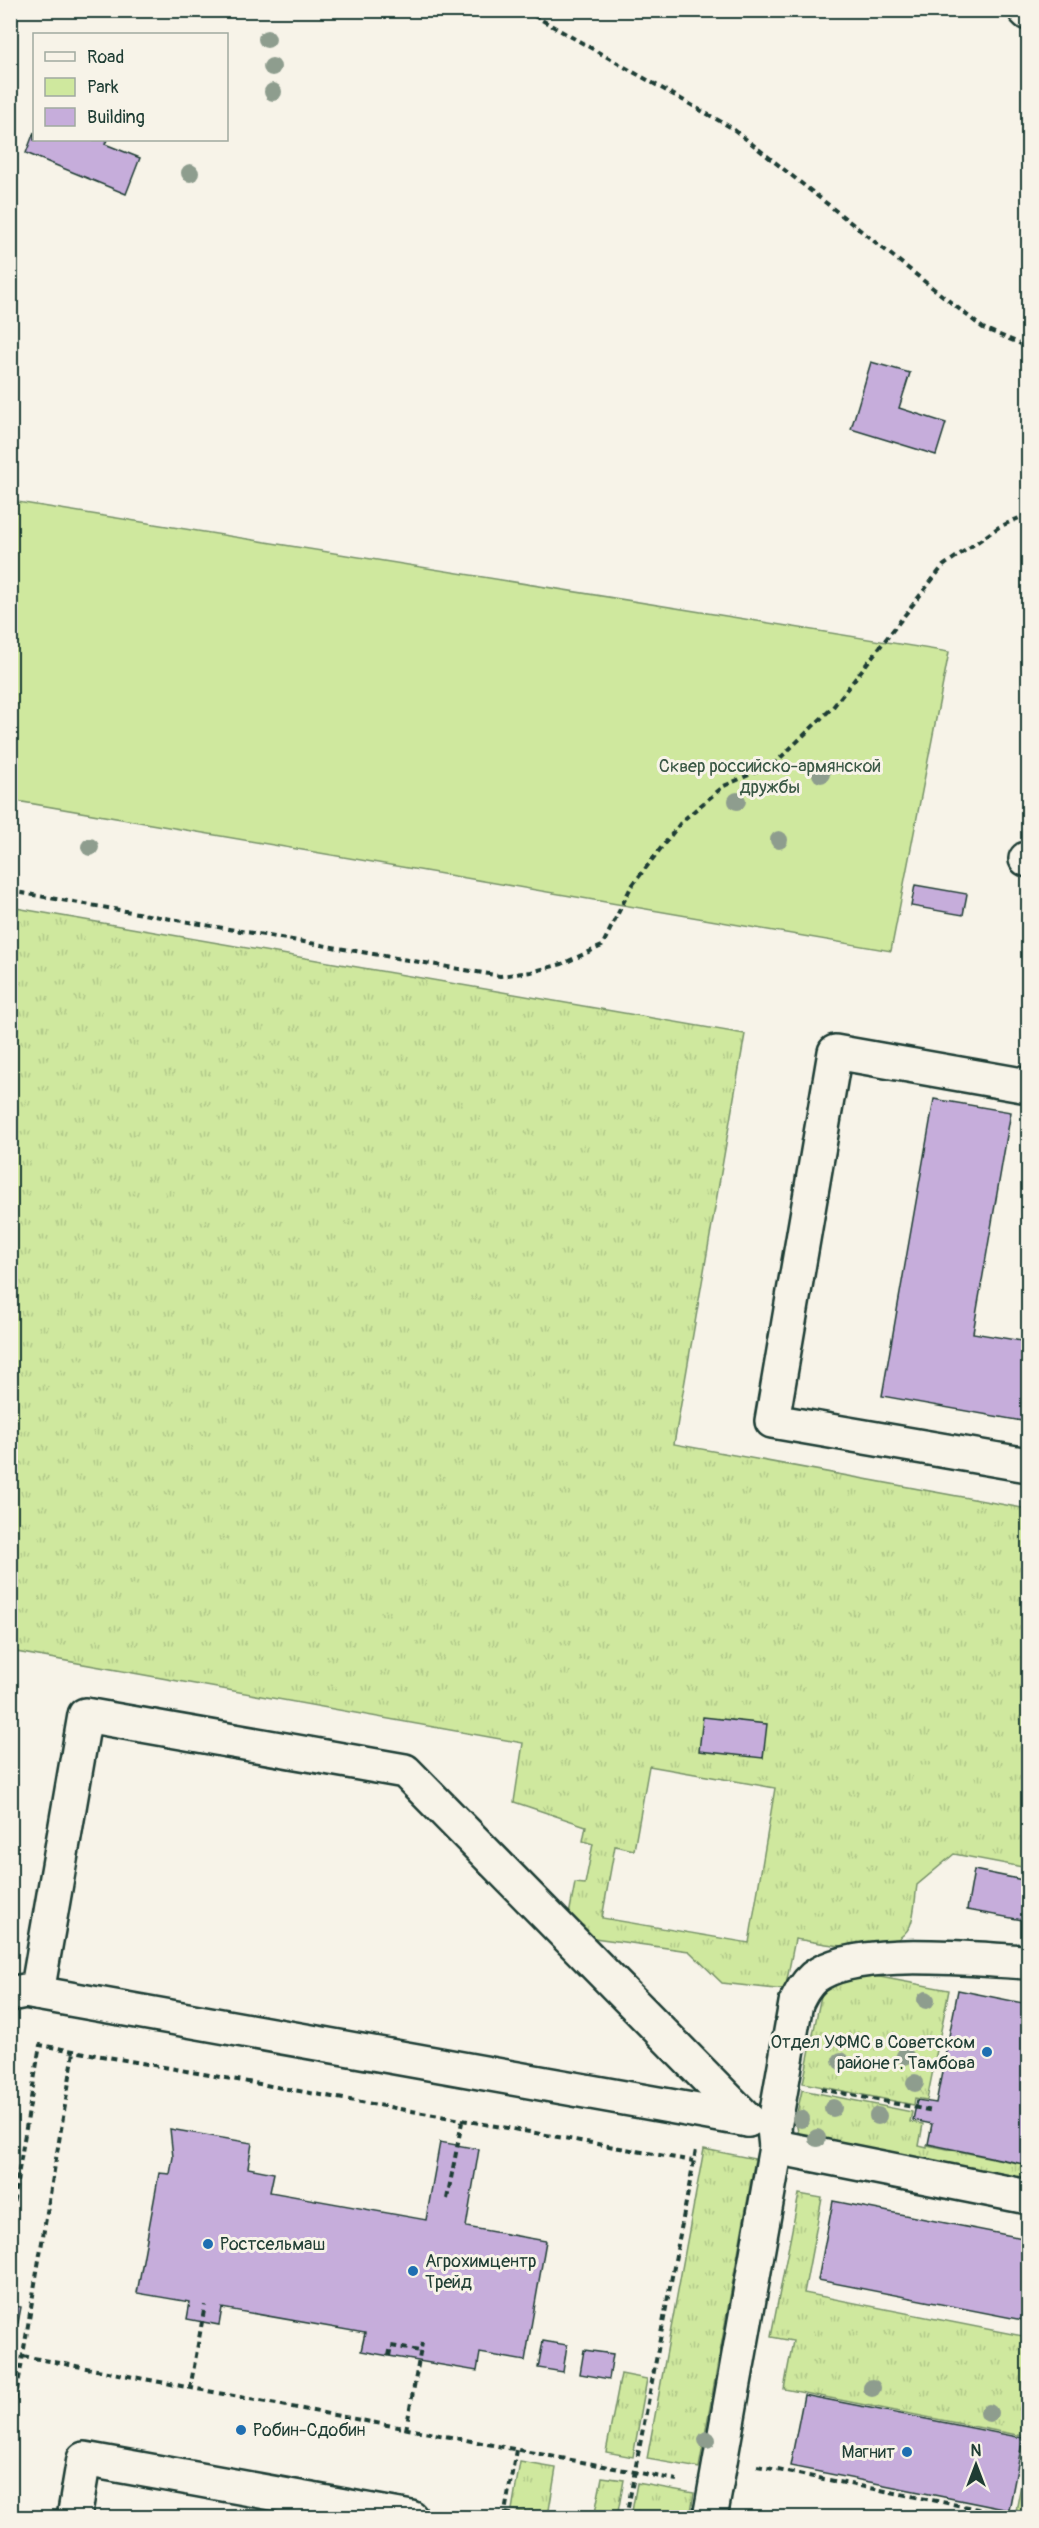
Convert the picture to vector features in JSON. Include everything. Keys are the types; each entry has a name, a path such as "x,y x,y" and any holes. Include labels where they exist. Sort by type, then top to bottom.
{"street":[{"path":"1029,1086 835,1052 772,1421 1029,1465"},
{"path":"85,1715 393,1768 405,1771 748,2120 23,1993 85,1715"},
{"path":"715,2488 776,2147 774,2128 796,2003 804,1987 816,1976 854,1961 891,1956 1029,1962"},
{"path":"776,2147 1029,2197"},
{"path":"74,2517 84,2460 411,2517"}],"path":[{"path":"524,10 732,128 982,328 1029,347"},
{"path":"10,891 500,976 531,972 562,964 602,946 632,887 682,821 724,786 774,764 833,707 943,566 999,527 1029,514"},
{"path":"10,2223 40,2045 693,2162"},
{"path":"10,2432 74,2052"},
{"path":"812,2088 933,2111"},
{"path":"447,2199 462,2122"},
{"path":"626,2517 696,2145"},
{"path":"190,2389 205,2305"},
{"path":"406,2430 422,2343"},
{"path":"389,2356 391,2346 420,2351"},
{"path":"23,2356 678,2481"},
{"path":"139,2379 715,2488 1024,2517"},
{"path":"516,2450 504,2515 530,2517"}],"green space":[{"name":"Сквер российско-армянской дружбы","path":"11,501 949,652 891,951 11,800"},
{"path":"10,907 745,1034 674,1444 1028,1509 1028,1868 954,1854 917,1885 912,1922 901,1937 874,1947 840,1946 795,1939 785,1990 722,1983 689,1951 587,1937 569,1915 575,1883 585,1884 593,1844 583,1841 586,1826 514,1802 523,1743 11,1651","holes":["649,1766 775,1788 749,1943 602,1918 615,1846 634,1850"]},
{"path":"864,1974 949,1990 927,2100 915,2098 914,2105 803,2083 823,1986"},
{"path":"802,2090 912,2112 910,2122 923,2124 919,2146 927,2148 927,2145 1028,2165 1028,2187 802,2139 796,2121"},
{"path":"704,2149 755,2159 699,2468 647,2459"},
{"path":"799,2194 822,2198 804,2293 1028,2337 1028,2437 784,2389 793,2341 771,2337"},
{"path":"621,2374 647,2379 633,2457 606,2452"},
{"path":"1028,2449 1028,2514 1016,2511"},
{"path":"520,2462 556,2468 548,2516 512,2510"},
{"path":"602,2477 624,2480 617,2517 595,2513"},
{"path":"637,2483 694,2493 690,2517 631,2517"}],"building":[{"path":"33,135 33,141 106,141 105,144 140,158 126,194 26,153"},
{"path":"871,362 910,373 899,408 946,423 936,455 851,429"},
{"path":"915,885 967,894 963,915 911,906"},
{"path":"934,1099 1011,1112 973,1333 1028,1342 1028,1422 882,1396"},
{"path":"703,1717 767,1724 763,1758 699,1751"},
{"path":"974,1870 1028,1881 1028,1921 967,1910"},
{"name":"Отдел УФМС в Советском районе г. Тамбова","path":"958,1990 1028,2004 1028,2165 928,2144 932,2124 913,2120 917,2100 936,2103"},
{"path":"170,2129 252,2143 248,2168 274,2173 270,2192 426,2220 440,2142 479,2149 466,2227 546,2241 525,2361 480,2353 477,2371 389,2356 361,2351 365,2333 222,2308 219,2325 187,2319 190,2302 137,2293 159,2173 170,2174 173,2157"},
{"path":"833,2201 1028,2239 1028,2321 818,2280"},
{"path":"10,2305 21,2307 18,2323 10,2322"},
{"path":"543,2341 567,2345 563,2372 538,2368"},
{"path":"584,2350 613,2354 609,2379 580,2374"},
{"name":"Магнит","path":"804,2395 1023,2438 1009,2510 790,2466"}],"place":[{"name":"Отдел УФМС в Советском районе г. Тамбова","path":"987,2052"},
{"name":"Ростсельмаш","path":"208,2244"},
{"name":"Агрохимцентр Трейд","path":"413,2271"},
{"name":"Робин-Сдобин","path":"241,2430"},
{"name":"Магнит","path":"907,2452"}]}
